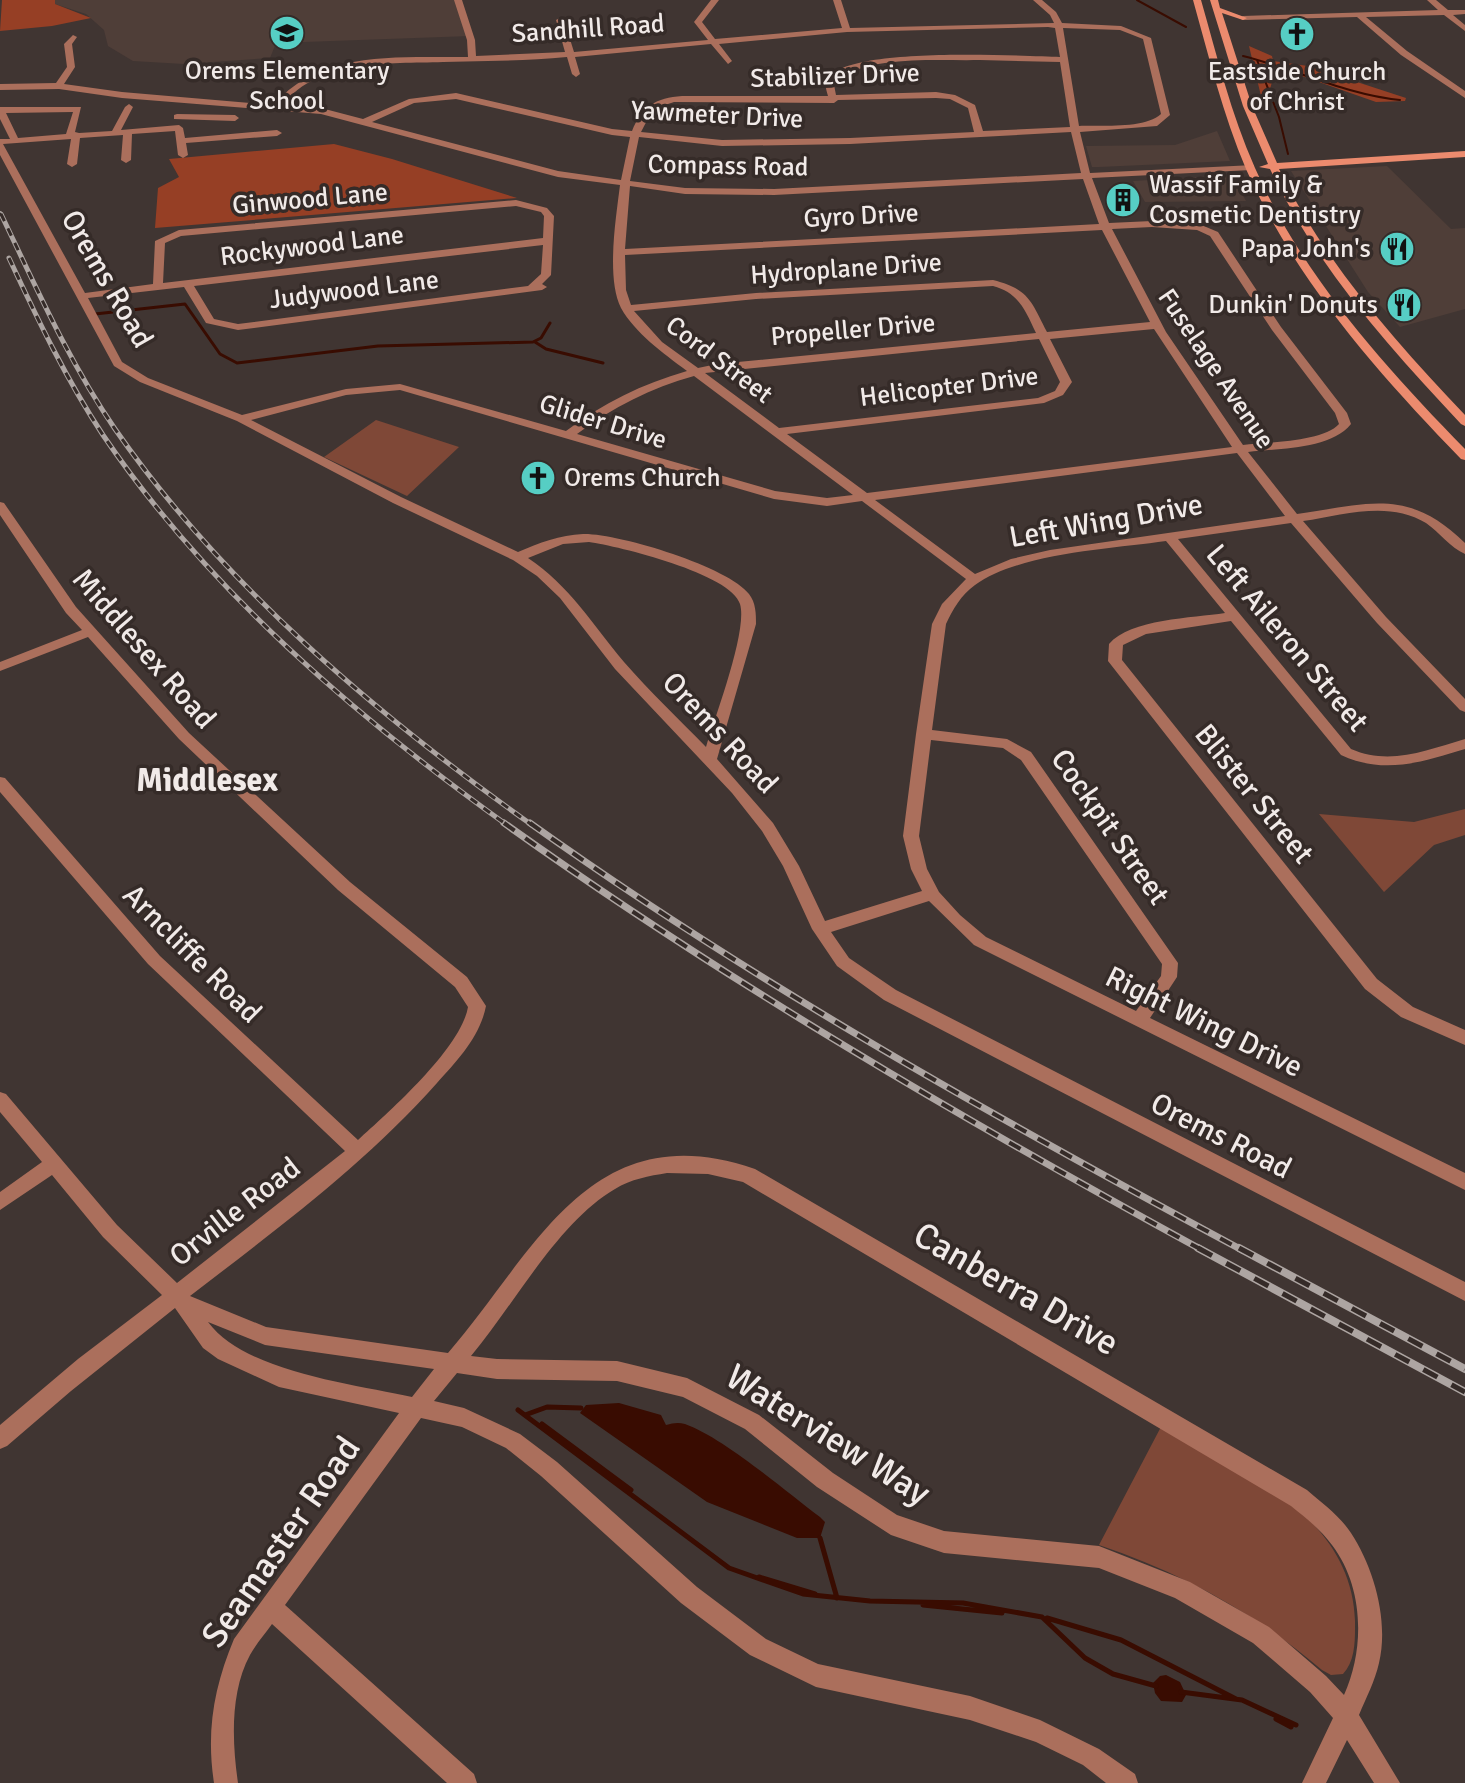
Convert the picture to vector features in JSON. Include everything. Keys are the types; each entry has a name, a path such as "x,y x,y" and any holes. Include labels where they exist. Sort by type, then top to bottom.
{"main road":[{"path":"1197,0 1227,105 1251,167 1286,235 1335,305 1404,391 1465,456"},
{"path":"1216,4 1243,18"},
{"path":"1216,4 1255,126 1298,211 1355,294 1465,422"},
{"path":"1223,28 1230,21 1243,18"},
{"name":"Compass Road","path":"1251,167 1465,154"}],"street":[{"path":"458,0 469,31 472,58"},
{"path":"715,0 698,19 728,61"},
{"path":"837,0 847,30"},
{"path":"1037,0 1049,8 1059,25"},
{"path":"1431,0 1465,29"},
{"path":"1257,5 1264,18"},
{"path":"1243,18 1465,12"},
{"path":"1360,16 1404,53 1465,95"},
{"path":"560,20 576,74"},
{"name":"Sandhill Road","path":"277,106 286,93 306,80 349,65 570,55 847,30 1059,25 1121,28 1147,38 1166,115 1145,126 1073,130"},
{"name":"Fuselage Avenue","path":"1059,25 1073,130 1086,176 1104,225 1157,325 1240,449 1295,519 1382,620 1465,707"},
{"path":"59,86 71,67 68,44 73,37"},
{"path":"834,100 830,86 833,77 849,67 871,62 1064,60"},
{"name":"Compass Road","path":"0,87 59,86 122,95 277,106 366,121 529,168 623,185 685,191 774,192 1251,167"},
{"name":"Yawmeter Drive","path":"366,121 412,101 456,96 637,135 704,142 776,143 1073,130"},
{"name":"Stabilizer Drive","path":"668,101 952,97 974,109 979,134"},
{"name":"Cord Street","path":"668,101 647,110 623,185 620,292 626,309 648,335 973,578"},
{"path":"116,131 129,107"},
{"path":"15,140 0,110 78,109 72,164"},
{"path":"169,128 179,114 235,118"},
{"path":"0,144 15,140 179,128 183,155"},
{"path":"126,160 128,130"},
{"path":"181,141 277,133"},
{"name":"Orems Road","path":"0,144 109,352 122,368 241,419 397,500 518,557 542,573 565,595 630,678 710,759 768,827 791,866 820,929 843,962 890,995 1465,1292"},
{"name":"Ginwood Lane","path":"158,286 160,241 179,233 511,203 547,212 547,241"},
{"name":"Gyro Drive","path":"620,252 1104,225 1184,224 1214,234 1290,348 1345,420 1337,433 1321,439 1240,449"},
{"path":"532,288 546,275 547,241"},
{"name":"Rockywood Lane","path":"82,296 547,241"},
{"name":"Hydroplane Drive","path":"626,309 716,299 986,282 1021,293 1043,335"},
{"name":"Judywood Lane","path":"187,283 210,321 238,327 548,286"},
{"name":"Propeller Drive","path":"569,435 604,408 631,393 697,371 798,357 1157,325"},
{"name":"Helicopter Drive","path":"778,432 1052,397 1063,390 1066,382 1043,335"},
{"name":"Glider Drive","path":"241,419 346,392 400,387 790,498 827,502 1240,449"},
{"name":"Middlesex Road","path":"0,506 44,574 89,632 212,764 344,886 461,982 477,1006"},
{"name":"Left Wing Drive","path":"929,895 918,870 911,836 923,734 939,624 948,603 973,578 1028,558 1379,506 1405,508 1435,521 1465,550"},
{"name":"Left Aileron Street","path":"1169,537 1340,745 1353,756 1370,763 1392,763 1465,744"},
{"path":"518,557 570,539 609,540 713,573 742,594 749,612 749,624 710,759"},
{"name":"Blister Street","path":"1233,616 1132,633 1116,644 1115,661 1371,984 1407,1012 1465,1038"},
{"path":"0,667 89,632"},
{"name":"Cockpit Street","path":"923,734 1007,744 1026,756 1170,963 1169,977 1138,1021"},
{"name":"Arncliffe Road","path":"0,782 154,960 358,1152"},
{"path":"820,929 929,895"},
{"name":"Right Wing Drive","path":"929,895 980,941 1465,1182"},
{"name":"Orville Road","path":"0,1439 70,1379 178,1299 358,1152 393,1120 445,1062 469,1030 477,1006"},
{"path":"0,1099 110,1231 178,1299 218,1347 250,1365 297,1381 464,1418 513,1441 549,1469 689,1595 758,1647 816,1675 970,1708 1040,1732 1091,1757 1126,1783"},
{"name":"Canberra Drive","path":"455,1362 561,1224 592,1193 621,1177 672,1165 702,1163 748,1175 1299,1498 1343,1541 1365,1589 1368,1661 1360,1687 1314,1783"},
{"path":"0,1202 54,1164"},
{"name":"Waterview Way","path":"178,1299 265,1336 497,1369 617,1371 687,1388 752,1422 825,1480 891,1524 944,1542 1099,1557 1182,1590 1261,1635 1318,1684 1345,1714 1388,1783"},
{"name":"Seamaster Road","path":"226,1783 220,1752 229,1675 242,1647 415,1409 455,1362"},
{"path":"270,1607 465,1783"}],"shaded area":[{"path":"2,0 55,0 55,4 91,18 52,26 0,31"},
{"name":"Orems Elementary School","path":"55,0 458,0 470,36 276,43 270,58 184,64 133,61 108,46 104,30 86,14 55,4"},
{"path":"1249,46 1272,56 1273,61 1308,66 1406,98 1405,101 1376,102 1279,68 1268,96 1261,96"},
{"path":"1217,131 1230,161 1092,167 1086,146 1175,145"},
{"path":"334,144 517,198 155,228 158,188 179,177 169,159"},
{"path":"1387,166 1451,229 1465,228 1465,309 1400,327 1368,292 1291,171"},
{"path":"1232,175 1246,201 1145,202 1133,181"},
{"path":"376,420 459,447 407,496 324,457"},
{"path":"1465,809 1465,835 1434,845 1384,892 1319,814 1414,822"},
{"path":"619,1403 661,1415 666,1425 685,1424 736,1453 825,1522 820,1538 797,1538 707,1502 580,1413 586,1405"},
{"path":"1163,1423 1257,1478 1287,1500 1313,1524 1335,1552 1349,1584 1355,1621 1353,1656 1343,1674 1331,1675 1322,1670 1271,1630 1188,1582 1099,1545"},
{"path":"1166,1675 1180,1682 1186,1695 1182,1702 1161,1701 1155,1693 1153,1683"}],"waterway":[{"path":"1137,0 1186,27"},
{"path":"1243,56 1360,93 1400,100"},
{"path":"1257,60 1279,117 1288,154"},
{"path":"95,314 185,304 220,354 237,363 378,346 533,342 541,338 550,323"},
{"path":"535,342 546,349 603,363"},
{"path":"525,1415 547,1407 581,1408"},
{"path":"518,1410 729,1568 803,1594 837,1598"},
{"path":"542,1424 631,1490"},
{"path":"820,1538 837,1598"},
{"path":"759,1577 815,1594"},
{"path":"837,1598 963,1603 1042,1617 1085,1658 1113,1674 1156,1686"},
{"path":"923,1605 1002,1613"},
{"path":"1047,1618 1121,1640 1236,1699"},
{"path":"1181,1692 1242,1700 1296,1725"},
{"path":"1276,1719 1291,1727"}],"railway":[{"path":"2,216 54,324 98,404 158,487 204,542 306,645 361,693 532,825"},
{"path":"9,258 89,414 144,492 189,546 237,598 340,695 507,825"},
{"path":"504,823 673,938 847,1047 1202,1250"},
{"path":"530,823 702,939 879,1048 1242,1250"},
{"path":"1198,1248 1465,1392"},
{"path":"1239,1248 1465,1369"}],"place":[{"name":"Orems Elementary School","path":"287,33"},
{"name":"Eastside Church of Christ","path":"1297,34"},
{"name":"Wassif Family & Cosmetic Dentistry","path":"1123,200"},
{"name":"Papa John's","path":"1397,249"},
{"name":"Dunkin' Donuts","path":"1404,305"},
{"name":"Orems Church","path":"538,478"}],"district":[{"name":"Middlesex","path":"207,780"}]}
